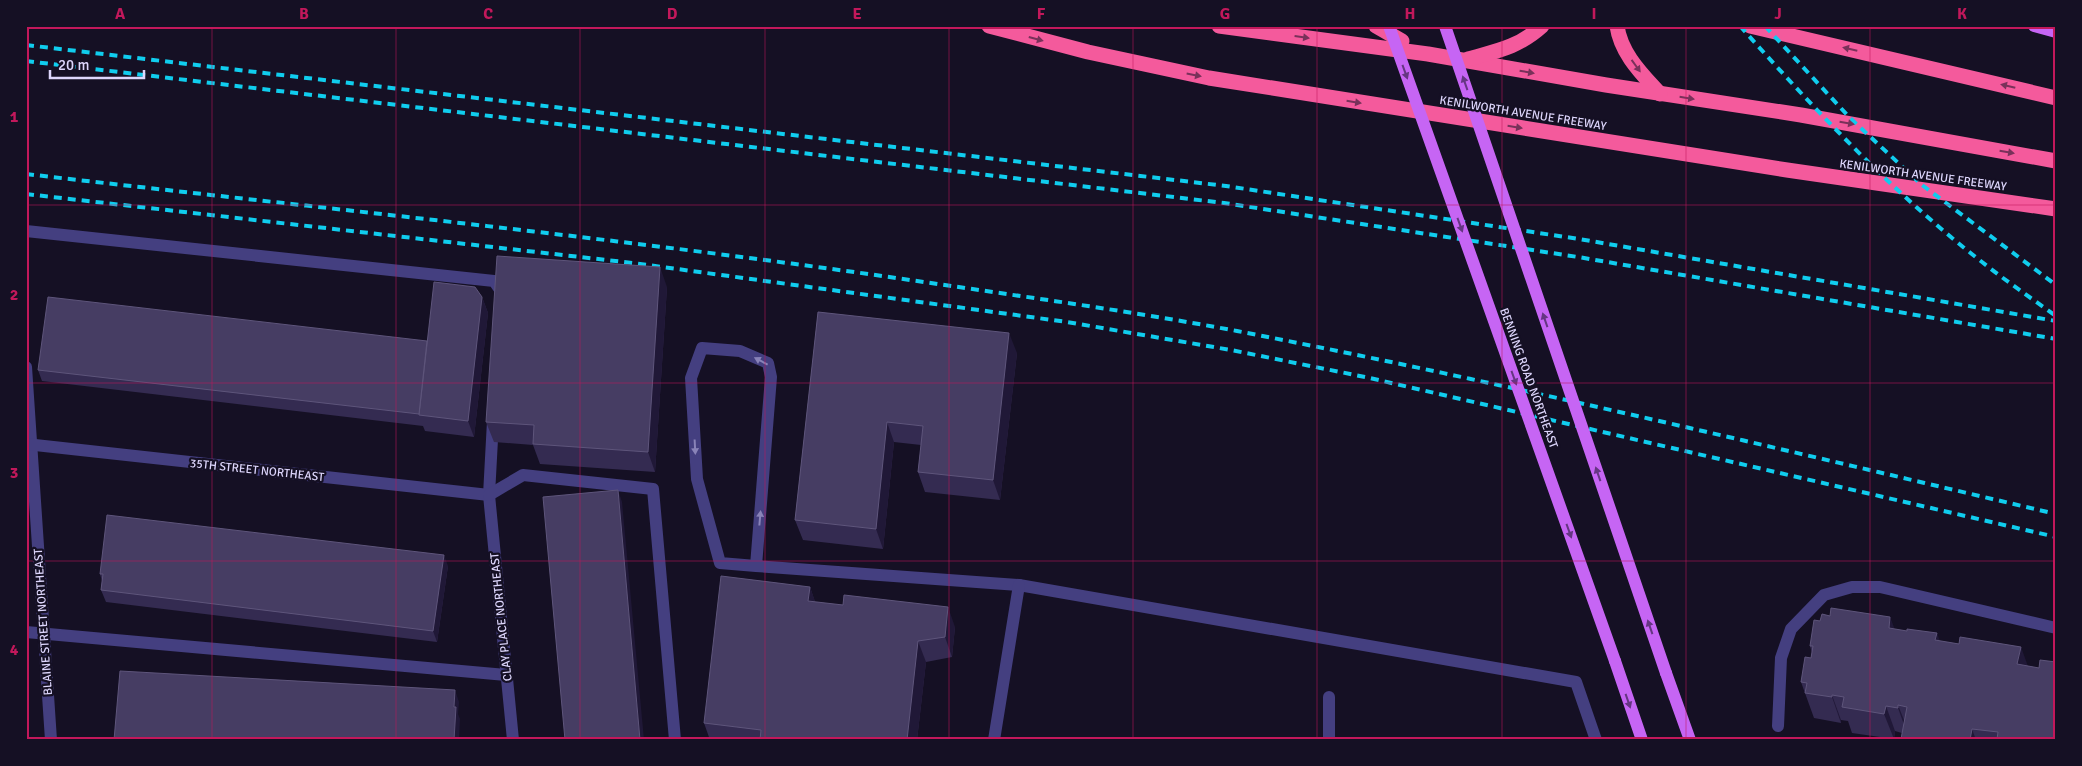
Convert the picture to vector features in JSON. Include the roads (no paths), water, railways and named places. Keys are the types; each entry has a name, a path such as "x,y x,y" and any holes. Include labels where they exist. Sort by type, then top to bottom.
{"highway":[{"name":"KENILWORTH AVENUE FREEWAY","path":"989,26 1088,52 1209,78 1787,170 2056,210"},
{"path":"1219,26 1428,54 1660,94 1801,115 2056,161"},
{"path":"1376,26 1428,54"},
{"path":"1461,60 1509,48 1531,36 1542,26"},
{"path":"1750,26 2056,98"},
{"path":"1618,31 1624,49 1637,68 1660,94"}],"main road":[{"name":"BENNING ROAD NORTHEAST","path":"1389,26 1642,740"},
{"path":"1445,26 1690,740"},
{"path":"2034,26 2056,32"}],"street":[{"path":"26,230 494,281 501,291 500,310"},
{"path":"756,566 771,377 768,363 740,351 702,348 691,378 697,479 720,563 756,566 1020,585 1576,682 1596,740"},
{"name":"BLAINE STREET NORTHEAST","path":"26,367 29,445 51,740"},
{"name":"CLAY PLACE NORTHEAST","path":"494,407 489,495 513,740"},
{"name":"35TH STREET NORTHEAST","path":"29,445 489,495"},
{"path":"489,495 522,475 653,490 675,740"},
{"path":"994,740 1020,585"},
{"path":"1778,726 1781,658 1791,630 1824,596 1852,587 1880,587 2056,628"},
{"path":"26,632 506,674"},
{"path":"1329,697 1329,740"}],"railway":[{"path":"1740,26 1856,150 1917,208 2009,283 2056,316"},
{"path":"1765,26 1850,118 1922,185 2056,285"},
{"path":"26,45 1226,186 1579,239 2056,321"},
{"path":"26,61 1224,203 1578,257 2056,339"},
{"path":"26,174 705,252 931,283 1161,318 1340,351 1545,395 2056,514"},
{"path":"26,194 633,263 1067,322 1231,350 1370,378 2056,537"}]}
